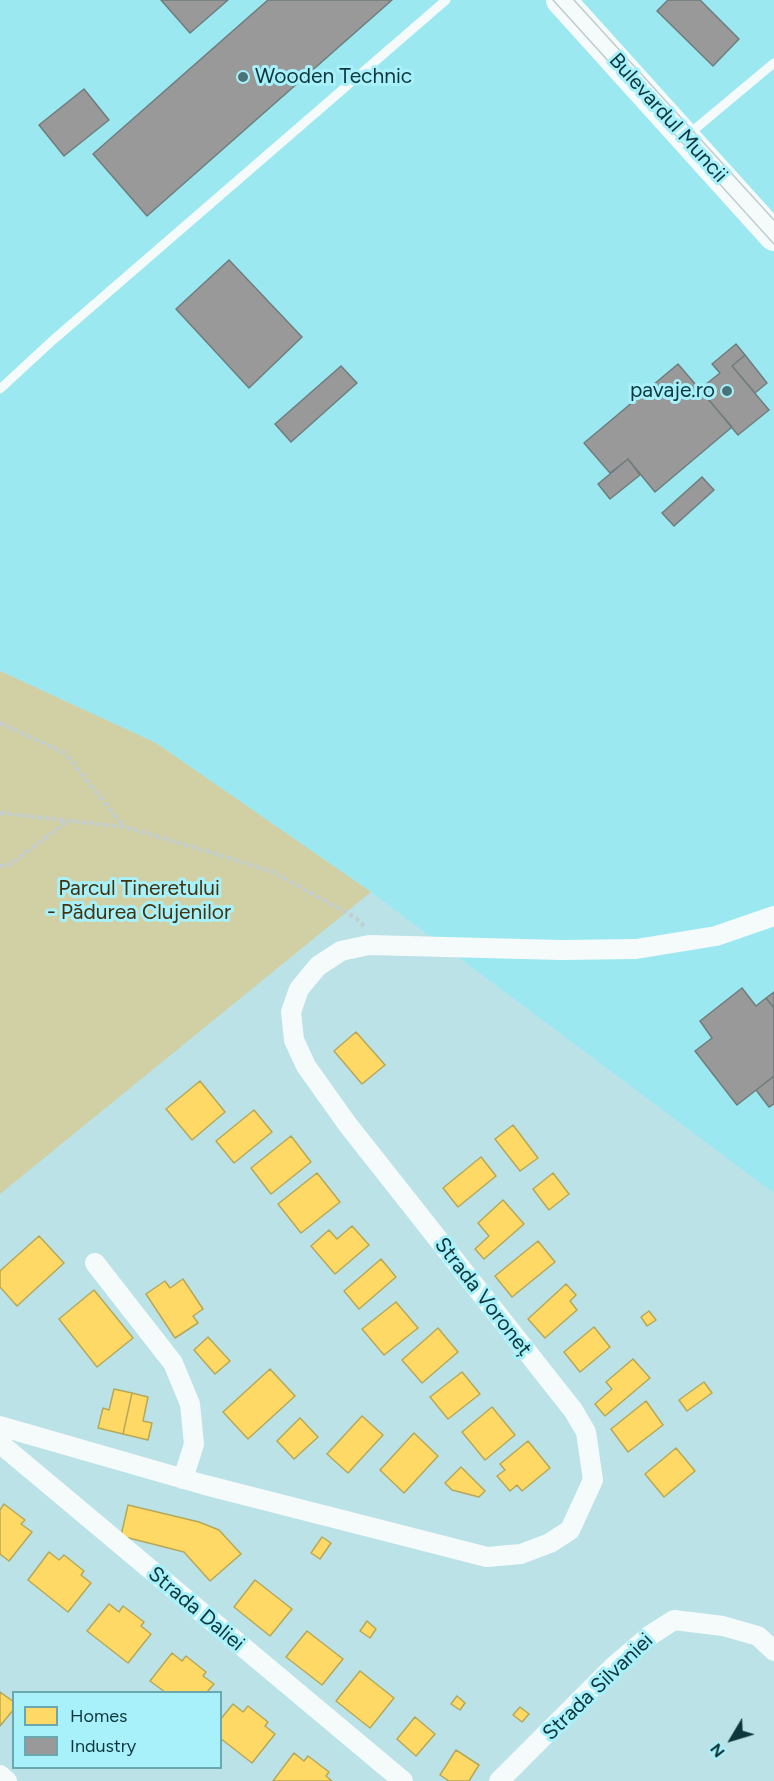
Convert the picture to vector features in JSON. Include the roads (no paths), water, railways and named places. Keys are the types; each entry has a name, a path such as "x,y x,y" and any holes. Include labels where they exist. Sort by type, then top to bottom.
{"main road":[{"name":"Bulevardul Muncii","path":"561,0 774,236"}],"street":[{"name":"Strada Voroneț","path":"0,1428 183,1479 487,1557 521,1554 550,1543 570,1530 593,1480 586,1432 573,1410 348,1125 306,1066 294,1040 291,1012 299,989 318,966 341,951 369,945 561,950 636,949 716,936 774,916"},
{"path":"95,1263 173,1364 190,1404 194,1444 183,1479"},
{"name":"Strada Daliei","path":"0,1428 3,1446 403,1781"},
{"name":"Strada Silvaniei","path":"499,1781 614,1666 649,1636 674,1620 723,1626 758,1636 774,1651"},
{"path":"0,1775 7,1781"}],"lane":[{"path":"0,389 70,325 446,0"},
{"path":"685,138 774,63"}],"tram line":[{"path":"553,0 774,244"},
{"path":"574,0 774,220"}],"place":[{"name":"Wooden Technic","path":"243,77"},
{"name":"pavaje.ro","path":"727,391"}],"park label":[{"name":"Parcul Tineretului - Pădurea Clujenilor","path":"139,901"}]}
